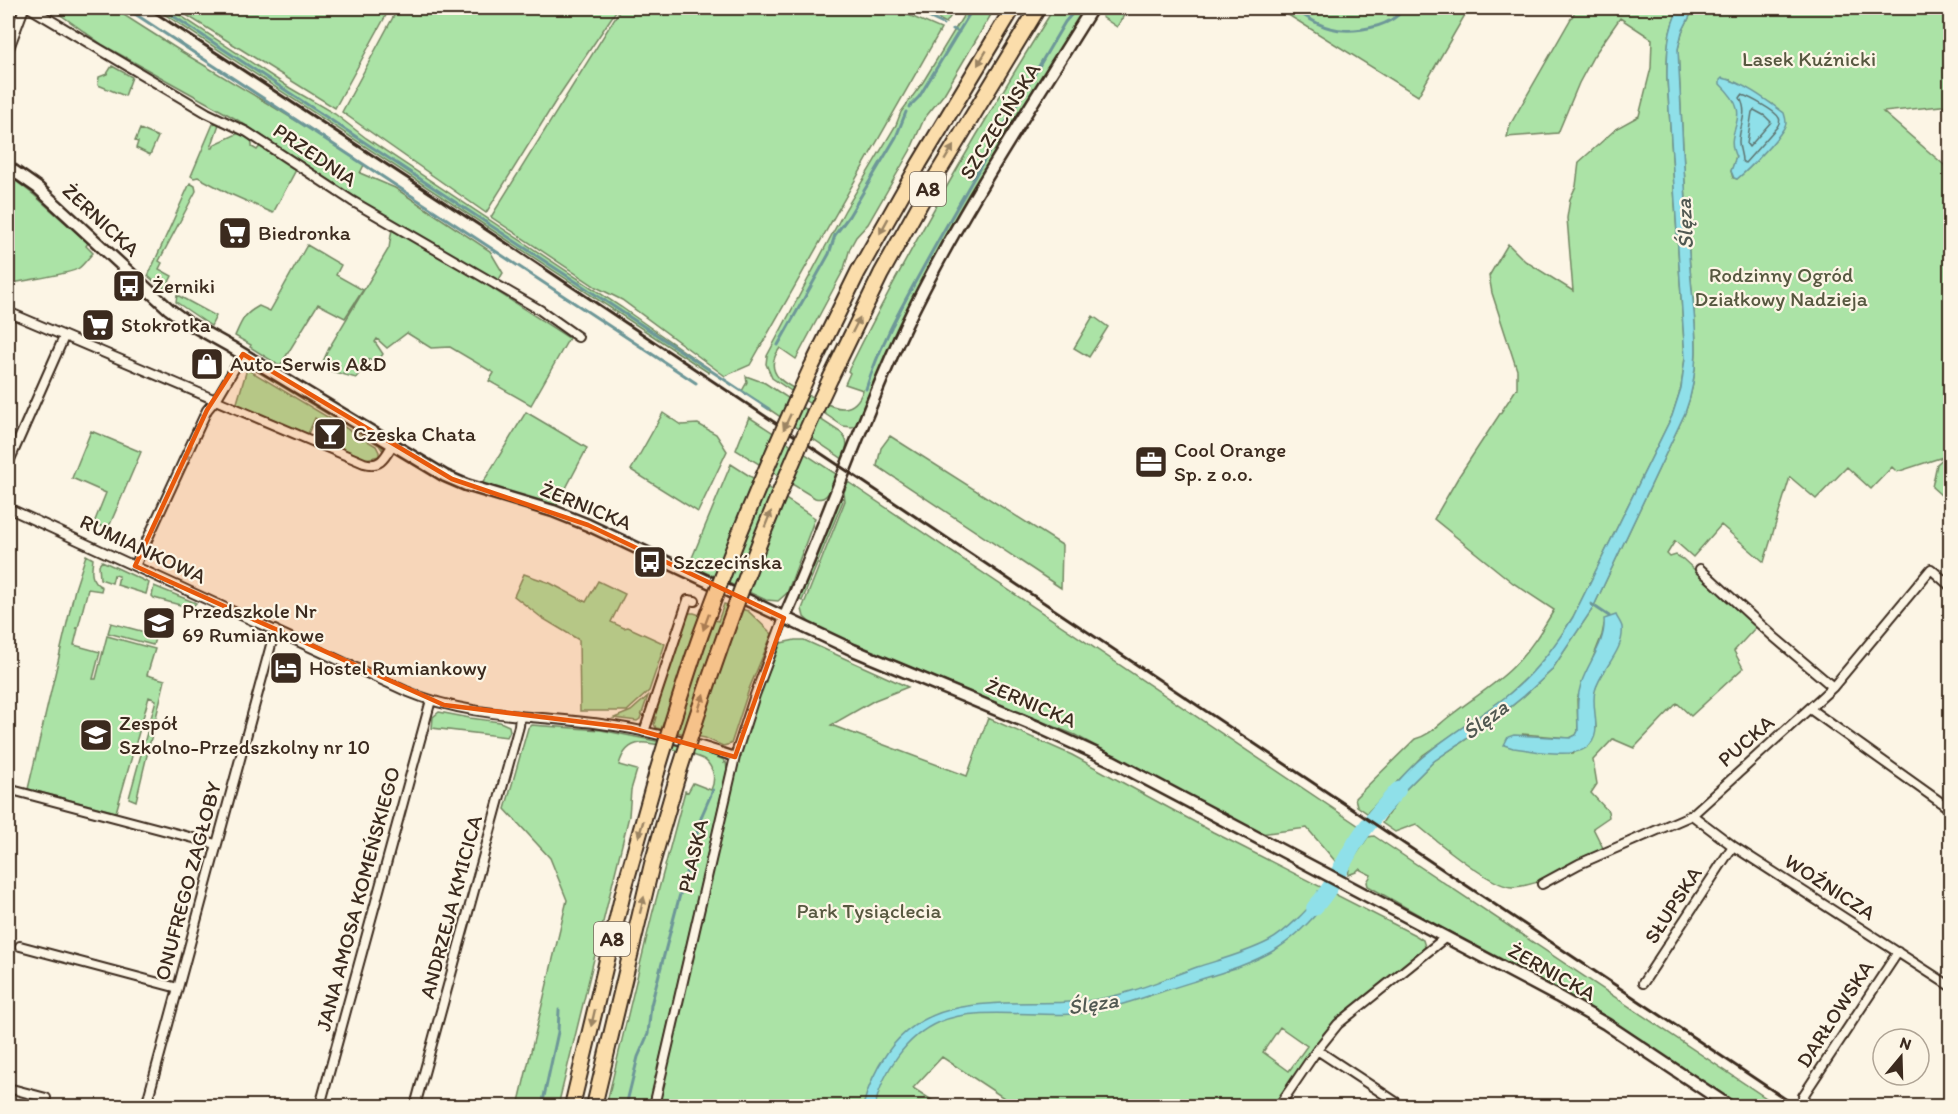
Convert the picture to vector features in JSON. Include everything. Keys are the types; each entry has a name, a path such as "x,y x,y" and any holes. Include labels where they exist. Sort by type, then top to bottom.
{"highway":[{"name":"A8","path":"572,1107 624,890 657,772 691,664 759,483 811,368 869,252 1013,8"},
{"name":"A8","path":"594,1107 652,864 677,778 738,594 780,489 881,274 919,206 1038,8"}],"street":[{"path":"8,51 24,8"},
{"name":"PRZEDNIA","path":"30,8 207,113 247,132 352,201 540,310 578,337"},
{"name":"SZCZECIŃSKA","path":"784,618 885,371 933,272 964,216 1092,8"},
{"name":"ŻERNICKA","path":"8,167 38,188 175,314 452,479 553,511 588,525 853,650 1073,742 1586,1012 1730,1107"},
{"path":"8,312 368,465 381,462 393,444"},
{"path":"8,464 64,337"},
{"path":"135,566 207,410 243,354"},
{"name":"RUMIANKOWA","path":"8,511 135,566 406,691 431,700 463,709 600,723 678,739 735,757"},
{"path":"1700,569 1833,687"},
{"name":"PUCKA","path":"1542,884 1579,864 1692,815 1833,687 1931,569 1950,586"},
{"path":"644,732 691,600"},
{"name":"PŁASKA","path":"654,1107 735,757 751,706 784,618"},
{"name":"ONUFREGO ZAGŁOBY","path":"146,1107 275,630"},
{"name":"JANA AMOSA KOMEŃSKIEGO","path":"320,1107 431,700"},
{"path":"1810,709 1950,809"},
{"name":"ANDRZEJA KMICICA","path":"415,1107 519,726 519,716"},
{"path":"8,789 216,844"},
{"name":"WOŹNICZA","path":"1692,815 1733,846 1950,986"},
{"name":"SŁUPSKA","path":"1643,983 1733,846"},
{"path":"1279,1107 1328,1034 1349,1013 1446,937"},
{"path":"20,946 178,988"},
{"name":"DARŁOWSKA","path":"1803,1096 1898,952"},
{"path":"1317,1050 1402,1107"},
{"path":"8,1088 46,1098"}],"highlighted area":[{"path":"243,354 452,479 588,525 784,618 735,757 631,728 444,705 135,566 207,410"}],"green space":[{"path":"51,8 113,8 315,132 364,165 360,173 395,188 490,251 503,273 493,289 569,338 531,405 489,381 494,373 450,347 431,348 407,333 387,348 377,339 375,342 383,354 377,362 369,359 356,378 320,368 329,348 389,248 393,222 236,119 103,45"},
{"path":"155,8 169,8 290,88 335,114 366,138 621,307 710,369 709,373"},
{"path":"175,8 390,8 335,108"},
{"path":"398,8 618,8 560,94 486,213 342,112"},
{"path":"621,8 892,8 941,29 750,365 725,376 622,300 596,287 491,217"},
{"path":"919,8 956,8 946,23"},
{"path":"968,8 995,8 944,94 924,119 910,151 868,224 856,237 844,269 796,359 780,348 775,358 773,366 781,380 832,406 848,407 854,404 860,396 863,390 845,384 850,373 848,371 947,187 1054,8 1087,8 951,226 903,319 858,423 852,427 843,426 772,378 766,364 767,356 845,210 896,125 901,112 923,82"},
{"path":"1107,8 1122,8 1126,12 1117,27 1102,17"},
{"path":"1277,8 1469,8 1418,96"},
{"path":"1577,8 1679,8 1670,33 1667,78 1685,358 1681,388 1672,416 1573,617 1555,646 1533,672 1506,697 1423,755 1367,813 1357,806 1355,798 1415,739 1434,729 1513,667 1530,647 1554,610 1513,583 1434,519 1459,476 1517,388 1517,370 1492,293 1489,276 1508,244 1525,261 1573,291 1567,218 1570,199 1576,186 1579,162 1617,128 1639,116 1651,68 1652,39 1620,18 1593,57 1579,83 1558,133 1507,137 1510,125"},
{"path":"1694,8 1950,8 1950,105 1883,112 1950,170 1950,503 1932,487 1937,464 1946,456 1897,472 1892,467 1871,489 1847,467 1816,499 1790,477 1764,562 1721,525 1693,557 1675,541 1667,554 1670,557 1676,555 1683,559 1756,627 1734,651 1743,668 1691,716 1677,703 1634,748 1613,739 1593,760 1597,784 1591,793 1608,811 1609,817 1593,828 1603,848 1549,878 1513,887 1492,880 1463,862 1416,824 1395,832 1382,823 1403,792 1434,761 1495,720 1551,671 1593,608 1685,413 1694,374 1696,334 1678,49 1682,32","holes":["1731,80 1772,104 1756,161 1737,179 1733,178 1731,171 1737,150 1739,124 1737,105 1731,91","1604,625 1619,641 1594,692 1596,728 1573,754 1522,734 1570,738 1576,735 1578,731 1577,699"]},
{"path":"112,66 132,77 125,96 98,85 99,77 107,74"},
{"path":"213,124 219,124 211,148 239,133 250,139 252,147 257,150 261,145 297,168 273,213 198,177 191,176"},
{"path":"140,129 158,137 150,155 136,148 138,142 135,141"},
{"path":"8,175 88,243 86,246 93,253 79,268 57,275 8,284"},
{"path":"190,183 195,186 196,191 159,261 162,263 159,269 172,276 167,286 162,288 148,276"},
{"path":"307,245 341,265 336,275 363,290 345,318 318,304 280,366 235,336 250,312 259,306 270,311"},
{"path":"177,295 216,316 211,326 176,302"},
{"path":"1093,316 1108,327 1089,357 1074,348"},
{"path":"246,362 382,444 383,451 379,445 243,363"},
{"path":"247,369 376,446 379,456 366,459 334,448 341,432 315,418 307,436 236,406"},
{"path":"746,376 765,383 840,432 847,444 843,459 742,391 747,382"},
{"path":"526,412 587,448 556,507 482,484"},
{"path":"663,413 681,425 698,424 716,434 727,451 698,512 631,470"},
{"path":"749,417 836,474 827,495 820,499 815,498 736,450"},
{"path":"91,431 141,452 108,529 94,523 106,493 72,478"},
{"path":"890,436 1062,545 1061,588 877,466 881,448"},
{"path":"731,464 815,518 787,593 778,601 766,600 689,565"},
{"path":"848,482 1359,826 1338,861 1336,862 1307,828 1260,834 1075,735 810,626 802,609 845,501 844,492"},
{"path":"841,493 843,501 802,601 798,599"},
{"name":"Zespół Szkolno-Przedszkolny nr 10","path":"86,555 93,559 93,579 102,587 101,591 88,589 78,628 76,628 78,629 74,645 100,652 93,679 96,679 107,636 155,649 147,675 165,680 136,801 129,798 156,700 149,697 116,812 28,789 75,589"},
{"path":"102,561 149,583 146,594 117,585 119,576 114,575 112,583 100,579 99,565"},
{"path":"524,574 550,583 586,602 598,581 625,594 611,622 665,644 649,691 627,711 580,711 579,640 542,618 514,596"},
{"path":"154,586 196,603 191,608 154,598 152,596"},
{"path":"724,604 748,611 772,634 749,689 731,744 723,746 705,738 656,728 654,724 656,717 653,716 686,615 694,613 718,621"},
{"path":"111,623 156,635 153,645 108,633"},
{"name":"Park Tysiąclecia","path":"804,640 908,687 875,700 831,725 967,776 988,718 1072,755 1213,832 1415,935 1423,940 1426,950 1334,1021 1275,1106 1016,1106 942,1057 913,1088 941,1106 658,1106 738,758 756,703 781,643","holes":["1280,1027 1307,1046 1289,1071 1263,1052"]},
{"path":"648,696 640,719 637,721 614,718 631,711"},
{"path":"439,712 500,722 509,726 510,731 507,737 432,728 433,717"},
{"path":"531,725 601,730 701,750 726,762 727,770 649,1106 606,1106 652,915 685,791 688,792 693,783 711,790 714,780 713,773 703,759 654,744 637,744 629,747 623,754 619,765 637,770 631,790 629,816 558,1106 518,1106 567,900 550,858 505,809 528,728"},
{"path":"1374,836 1778,1106 1739,1106 1590,1008 1368,886 1367,882 1371,875 1359,869 1348,875 1350,864 1368,837"}],"water":[{"path":"1679,8 1694,8 1682,32 1678,49 1689,254 1696,334 1694,374 1685,413 1593,608 1551,671 1494,720 1434,761 1403,792 1391,811 1380,802 1407,771 1435,747 1515,689 1534,671 1558,640 1573,617 1672,416 1681,388 1685,358 1667,78 1670,33"},
{"path":"1722,78 1738,83 1763,98 1784,113 1786,121 1784,128 1772,143 1737,179 1731,171 1736,157 1733,138 1738,115 1731,96 1720,84"},
{"path":"1616,615 1622,627 1622,636 1595,691 1596,729 1592,743 1586,748 1571,753 1541,752 1504,745 1508,737 1514,735 1570,738 1576,735 1581,684 1602,636 1604,619"},
{"path":"1324,889 1333,894 1294,936 1265,955 1224,972 1121,1005 1086,1013 970,1014 939,1022 916,1036 897,1057 883,1081 875,1106 863,1106 872,1078 887,1053 906,1031 929,1017 981,1004 1093,1000 1133,991 1269,941 1298,919 1316,897 1318,891"}],"waterway":[{"path":"126,8 696,383"},
{"path":"161,8 769,409"},
{"path":"909,8 943,24"},
{"path":"909,107 919,97 973,8"},
{"path":"866,389 886,338 929,257 1065,22 1077,8"},
{"path":"1292,8 1320,25 1345,30 1378,26 1393,19 1406,8"},
{"path":"953,29 959,32"},
{"path":"778,345 829,254 835,235 849,216 896,137 906,112"},
{"path":"1591,604 1609,616"},
{"path":"626,1106 638,1057 648,1034 651,1005 679,898 702,815 713,790"},
{"name":"Ślęza","path":"1314,908 1327,891 1363,831 1398,790"},
{"path":"542,1106 558,1032 559,1010"}],"railway":[{"path":"148,8 514,248 1796,1106"}],"place":[{"name":"Biedronka","path":"235,233"},
{"name":"Żerniki","path":"129,286"},
{"name":"Stokrotka","path":"98,325"},
{"name":"Auto-Serwis A&D","path":"207,364"},
{"name":"Czeska Chata","path":"330,434"},
{"name":"Cool Orange Sp. z o.o.","path":"1151,462"},
{"name":"Szczecińska","path":"650,562"},
{"name":"Przedszkole Nr 69 Rumiankowe","path":"159,623"},
{"name":"Hostel Rumiankowy","path":"286,668"},
{"name":"Zespół Szkolno-Przedszkolny nr 10","path":"96,735"}],"park label":[{"name":"Lasek Kuźnicki","path":"1809,59"},
{"name":"Rodzinny Ogród Działkowy Nadzieja","path":"1781,287"}]}
